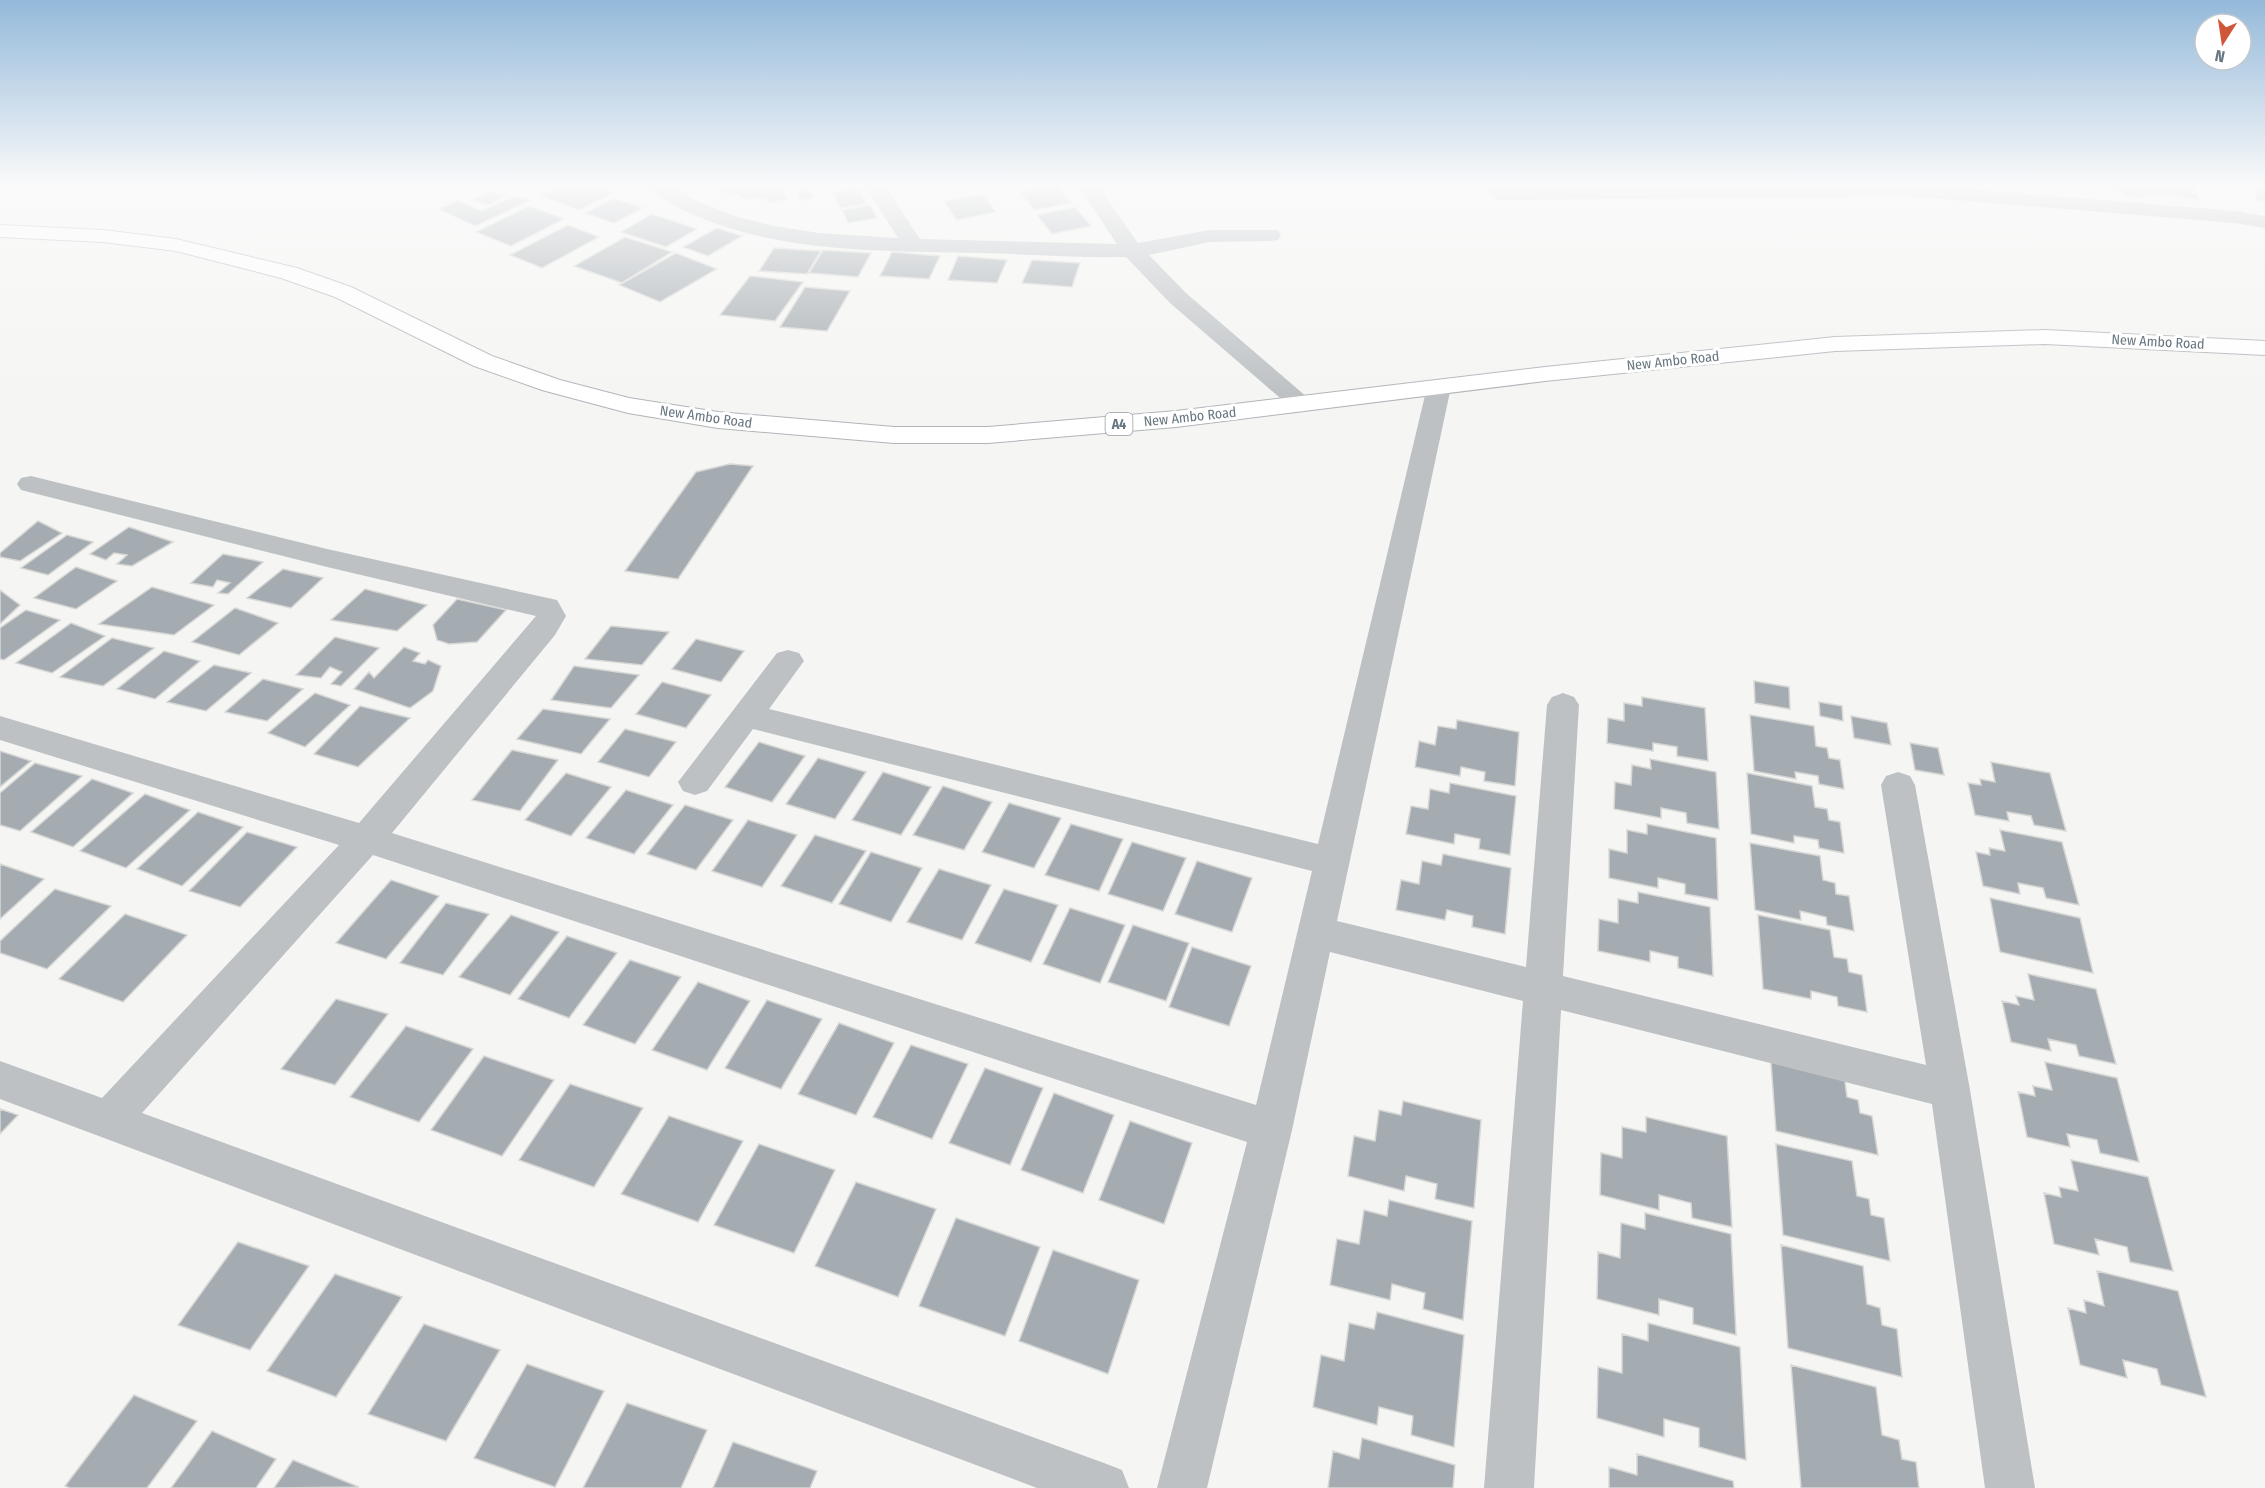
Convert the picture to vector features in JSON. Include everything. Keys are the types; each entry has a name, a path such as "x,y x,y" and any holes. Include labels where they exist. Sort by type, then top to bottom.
{"main road":[{"name":"New Ambo Road","path":"223,255 289,273 344,292 483,361 551,385 628,405 718,420 894,435 988,435 1176,420 1439,387 1835,344 2045,337 2265,348"}],"street":[{"path":"1137,255 1178,298 1302,404"},
{"path":"1182,1488 1271,1130 1439,387"},
{"path":"30,484 327,558 546,607 551,616 544,628 366,839 108,1121"},
{"path":"695,782 748,716 788,661"},
{"path":"1509,1488 1563,705"},
{"path":"748,716 1333,862"},
{"path":"0,728 366,839 1271,1130"},
{"path":"1898,785 1950,1090 2010,1488"},
{"path":"1316,932 1950,1090"},
{"path":"0,1080 1104,1488"}],"building":[{"path":"511,255 565,255 542,268"},
{"path":"593,255 666,255 622,283 574,266"},
{"path":"672,255 682,255 717,269 660,302 619,285"},
{"path":"769,255 818,255 807,274 759,271"},
{"path":"820,255 870,255 858,277 809,273"},
{"path":"890,255 940,256 929,279 880,276"},
{"path":"958,256 1007,260 997,283 948,280"},
{"path":"1032,260 1080,263 1072,287 1022,283"},
{"path":"750,276 803,282 775,321 720,315"},
{"path":"805,287 850,291 827,331 780,327"},
{"path":"730,464 753,466 678,579 625,571 696,472"},
{"path":"38,521 62,533 20,561 0,557 0,553"},
{"path":"129,527 173,542 132,566 117,564 127,555 114,553 106,560 90,554"},
{"path":"67,535 93,542 48,575 21,568"},
{"path":"223,554 263,562 228,594 218,593 230,583 217,580 213,587 191,583"},
{"path":"76,567 117,581 76,609 34,598"},
{"path":"283,569 323,578 291,608 247,598"},
{"path":"152,587 214,605 174,635 99,624"},
{"path":"365,589 427,605 397,631 331,620"},
{"path":"0,590 20,605 0,624"},
{"path":"457,599 506,610 477,642 449,644 437,640 433,625"},
{"path":"235,608 278,623 239,655 192,642"},
{"path":"26,610 60,620 4,660 0,659 0,628"},
{"path":"71,623 105,636 52,673 16,663"},
{"path":"611,626 669,632 642,665 585,659"},
{"path":"335,637 379,648 341,686 331,684 342,672 330,667 321,678 296,675"},
{"path":"112,638 154,648 103,686 60,677"},
{"path":"696,639 744,651 721,682 672,669"},
{"path":"404,647 420,653 413,661 425,664 428,660 441,666 433,691 410,708 354,689 369,672 374,678"},
{"path":"164,651 200,661 155,699 117,689"},
{"path":"214,665 251,673 206,711 167,702"},
{"path":"574,666 639,675 611,708 551,700"},
{"path":"263,679 303,689 267,721 225,712"},
{"path":"1754,681 1789,687 1790,709 1755,703"},
{"path":"662,682 711,695 686,728 636,714"},
{"path":"315,693 350,705 305,747 268,733"},
{"path":"1642,697 1705,708 1708,761 1677,756 1677,747 1653,743 1653,751 1607,743 1608,718 1624,721 1624,703 1642,706"},
{"path":"1819,702 1842,706 1843,721 1820,716"},
{"path":"360,706 410,718 358,767 314,754"},
{"path":"543,709 610,719 581,754 517,739"},
{"path":"1750,715 1814,726 1816,746 1827,748 1829,758 1840,760 1844,789 1819,784 1818,776 1795,772 1796,779 1754,771"},
{"path":"1851,716 1887,723 1891,745 1854,738"},
{"path":"1457,720 1519,732 1515,786 1484,781 1485,772 1461,767 1460,776 1415,767 1419,741 1435,745 1438,726 1456,729"},
{"path":"625,729 676,742 649,777 598,762"},
{"path":"759,742 805,756 772,802 725,787"},
{"path":"1910,743 1938,748 1944,775 1915,770"},
{"path":"512,750 558,760 520,811 472,800"},
{"path":"0,751 31,761 0,787"},
{"path":"818,758 866,772 835,819 786,804"},
{"path":"1650,759 1716,772 1719,829 1687,823 1686,813 1661,808 1661,818 1614,809 1615,782 1631,785 1632,765 1651,769"},
{"path":"1991,762 2050,773 2066,831 2034,825 2031,816 2007,812 2009,821 1975,815 1968,783 1981,785 1980,779 1995,782"},
{"path":"35,763 82,776 20,831 0,825 0,793"},
{"path":"883,772 931,787 901,835 852,820"},
{"path":"566,773 611,787 571,836 525,820"},
{"path":"1747,773 1812,786 1815,807 1827,809 1829,820 1840,822 1844,853 1819,848 1818,840 1794,836 1794,843 1751,834"},
{"path":"92,779 133,793 73,847 31,832"},
{"path":"1450,783 1516,796 1510,855 1479,849 1480,839 1455,834 1454,844 1406,834 1411,806 1428,809 1430,789 1449,793"},
{"path":"943,786 992,802 964,850 913,835"},
{"path":"626,790 673,805 634,854 586,838"},
{"path":"145,794 190,810 126,868 80,851"},
{"path":"1009,803 1061,818 1034,868 982,852"},
{"path":"685,805 733,820 696,870 647,854"},
{"path":"198,812 243,827 182,886 137,869"},
{"path":"748,820 797,835 762,887 712,871"},
{"path":"1071,824 1123,839 1099,891 1045,875"},
{"path":"1647,824 1716,838 1718,900 1685,894 1685,884 1658,878 1658,888 1609,878 1609,849 1627,853 1627,830 1647,834"},
{"path":"2000,830 2062,842 2079,905 2046,898 2043,888 2018,883 2020,894 1983,886 1976,852 1990,855 1989,848 2005,851"},
{"path":"247,832 297,847 240,907 189,891"},
{"path":"815,835 866,851 832,903 781,886"},
{"path":"1132,842 1186,858 1163,911 1108,894"},
{"path":"1750,843 1820,856 1823,880 1835,883 1836,894 1849,896 1854,931 1827,925 1826,917 1800,911 1801,920 1755,910"},
{"path":"871,852 922,868 891,922 839,904"},
{"path":"1443,854 1511,868 1505,934 1472,927 1473,916 1447,910 1445,920 1396,910 1401,880 1419,884 1422,861 1441,865"},
{"path":"1197,861 1252,878 1232,932 1175,914"},
{"path":"0,864 44,879 0,919"},
{"path":"939,869 991,885 962,940 907,922"},
{"path":"391,880 439,896 386,959 336,943"},
{"path":"55,889 111,906 47,969 0,953 0,941"},
{"path":"1004,889 1058,905 1031,962 975,943"},
{"path":"1638,892 1710,907 1713,976 1678,968 1678,957 1650,951 1650,962 1598,951 1599,919 1618,923 1618,899 1638,903"},
{"path":"1990,898 2080,918 2093,973 2000,952"},
{"path":"446,903 489,914 443,975 400,963"},
{"path":"1070,908 1125,925 1100,983 1043,964"},
{"path":"125,914 187,935 123,1002 59,979"},
{"path":"511,915 559,932 510,995 459,977"},
{"path":"1758,915 1830,930 1834,957 1847,959 1849,972 1862,975 1867,1012 1838,1006 1837,997 1811,991 1811,999 1763,989"},
{"path":"1133,925 1189,943 1166,1001 1108,982"},
{"path":"567,936 617,953 569,1018 518,999"},
{"path":"1192,947 1251,966 1229,1026 1169,1007"},
{"path":"630,960 681,977 635,1044 583,1025"},
{"path":"2028,974 2096,989 2116,1064 2079,1056 2076,1045 2048,1039 2051,1051 2011,1042 2002,1001 2019,1005 2016,996 2034,1000"},
{"path":"698,982 750,1001 707,1070 652,1050"},
{"path":"336,999 388,1014 335,1085 281,1069"},
{"path":"767,1000 822,1019 781,1089 725,1068"},
{"path":"839,1023 894,1043 856,1115 798,1094"},
{"path":"406,1026 473,1049 419,1122 350,1097"},
{"path":"911,1045 968,1064 932,1139 873,1117"},
{"path":"1770,1049 1843,1066 1847,1097 1858,1100 1860,1113 1872,1116 1878,1155 1776,1131"},
{"path":"484,1056 554,1080 502,1156 431,1130"},
{"path":"2045,1062 2117,1078 2139,1162 2100,1153 2097,1140 2067,1134 2070,1147 2027,1137 2018,1092 2035,1096 2033,1086 2052,1090"},
{"path":"985,1068 1043,1088 1010,1165 949,1143"},
{"path":"570,1084 643,1108 594,1187 519,1160"},
{"path":"1054,1093 1114,1115 1083,1193 1021,1170"},
{"path":"1403,1101 1481,1120 1474,1208 1435,1199 1437,1184 1406,1176 1404,1191 1348,1176 1354,1136 1375,1141 1379,1110 1401,1115"},
{"path":"0,1109 18,1115 0,1134"},
{"path":"669,1116 743,1141 698,1222 621,1194"},
{"path":"1646,1117 1727,1136 1732,1227 1692,1218 1691,1203 1659,1195 1659,1210 1600,1195 1601,1153 1622,1158 1622,1127 1646,1132"},
{"path":"1130,1121 1192,1143 1164,1224 1099,1200"},
{"path":"759,1144 835,1170 794,1253 714,1225"},
{"path":"1776,1144 1852,1161 1857,1196 1869,1199 1871,1215 1884,1218 1890,1261 1783,1235"},
{"path":"2071,1160 2148,1177 2173,1271 2130,1262 2127,1247 2095,1239 2099,1255 2054,1244 2044,1193 2061,1197 2059,1187 2078,1191"},
{"path":"856,1182 936,1209 898,1297 815,1266"},
{"path":"1389,1200 1472,1221 1463,1320 1423,1309 1425,1293 1392,1284 1390,1300 1330,1285 1337,1239 1359,1244 1364,1210 1387,1216"},
{"path":"1645,1213 1731,1234 1736,1335 1693,1324 1693,1308 1659,1299 1659,1315 1597,1299 1598,1252 1620,1258 1621,1223 1645,1229"},
{"path":"956,1218 1040,1247 1005,1336 919,1306"},
{"path":"238,1242 309,1266 250,1350 178,1325"},
{"path":"1781,1245 1863,1266 1867,1304 1880,1308 1882,1325 1897,1329 1902,1377 1788,1348"},
{"path":"1053,1250 1139,1280 1108,1374 1019,1341"},
{"path":"2097,1271 2178,1291 2206,1397 2161,1385 2157,1369 2123,1360 2127,1378 2080,1365 2068,1308 2086,1313 2084,1300 2104,1306"},
{"path":"335,1274 402,1297 336,1397 267,1371"},
{"path":"1377,1312 1464,1335 1454,1447 1411,1435 1413,1416 1379,1407 1377,1425 1313,1407 1321,1355 1344,1361 1349,1323 1374,1329"},
{"path":"1648,1323 1740,1347 1746,1460 1699,1447 1699,1428 1664,1419 1664,1437 1597,1418 1598,1367 1622,1373 1622,1334 1648,1341"},
{"path":"424,1324 500,1350 446,1441 368,1414"},
{"path":"527,1364 604,1391 555,1487 474,1458"},
{"path":"1791,1365 1876,1387 1882,1435 1899,1440 1902,1459 1916,1462 1919,1488 1801,1488"},
{"path":"134,1395 197,1421 147,1488 70,1488 65,1486"},
{"path":"627,1403 707,1430 681,1488 583,1488"},
{"path":"212,1431 276,1459 256,1488 171,1488"},
{"path":"1362,1438 1455,1465 1453,1488 1328,1488 1333,1451 1359,1459"},
{"path":"733,1442 817,1471 810,1488 713,1488"},
{"path":"1637,1454 1733,1481 1734,1488 1609,1488 1609,1467 1637,1475"},
{"path":"293,1460 359,1487 274,1488"}]}
